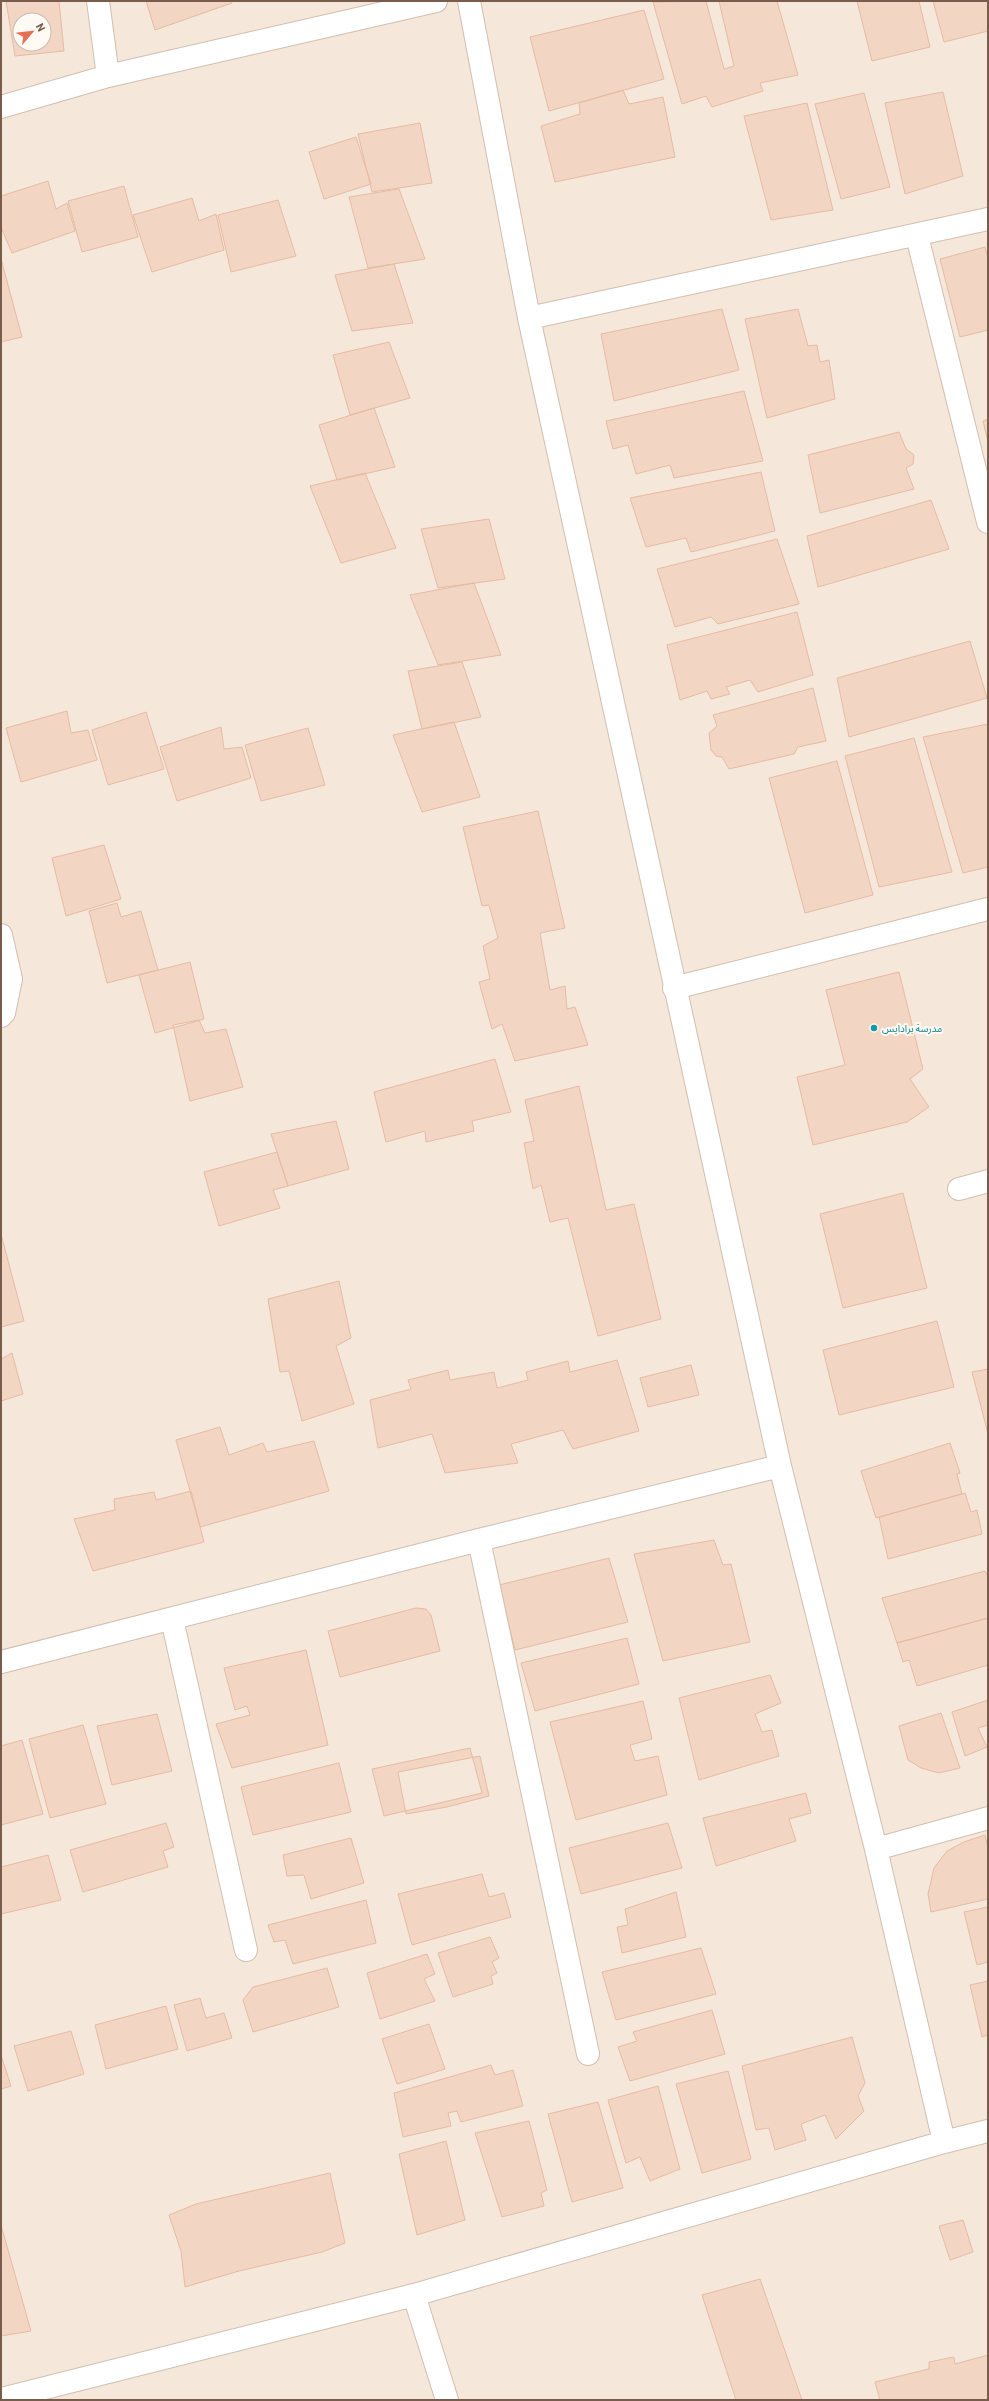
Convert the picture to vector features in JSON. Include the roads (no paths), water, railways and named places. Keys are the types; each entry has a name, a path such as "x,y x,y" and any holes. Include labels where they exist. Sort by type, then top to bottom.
{"street":[{"path":"98,1 108,76"},
{"path":"1,107 108,76 436,1"},
{"path":"469,1 529,318 674,988 780,1466 876,1849 944,2142"},
{"path":"529,318 917,236 988,219"},
{"path":"917,236 988,522"},
{"path":"674,988 988,909"},
{"path":"1,935 11,979 4,1013 1,1016"},
{"path":"959,1189 988,1181"},
{"path":"1,1662 479,1540 780,1466"},
{"path":"479,1540 588,2054"},
{"path":"172,1619 246,1950"},
{"path":"876,1849 988,1818"},
{"path":"1,2399 414,2295 944,2142 988,2131"},
{"path":"414,2295 447,2400"}],"place":[{"name":"مدرسة برادايس","path":"874,1028"}]}
